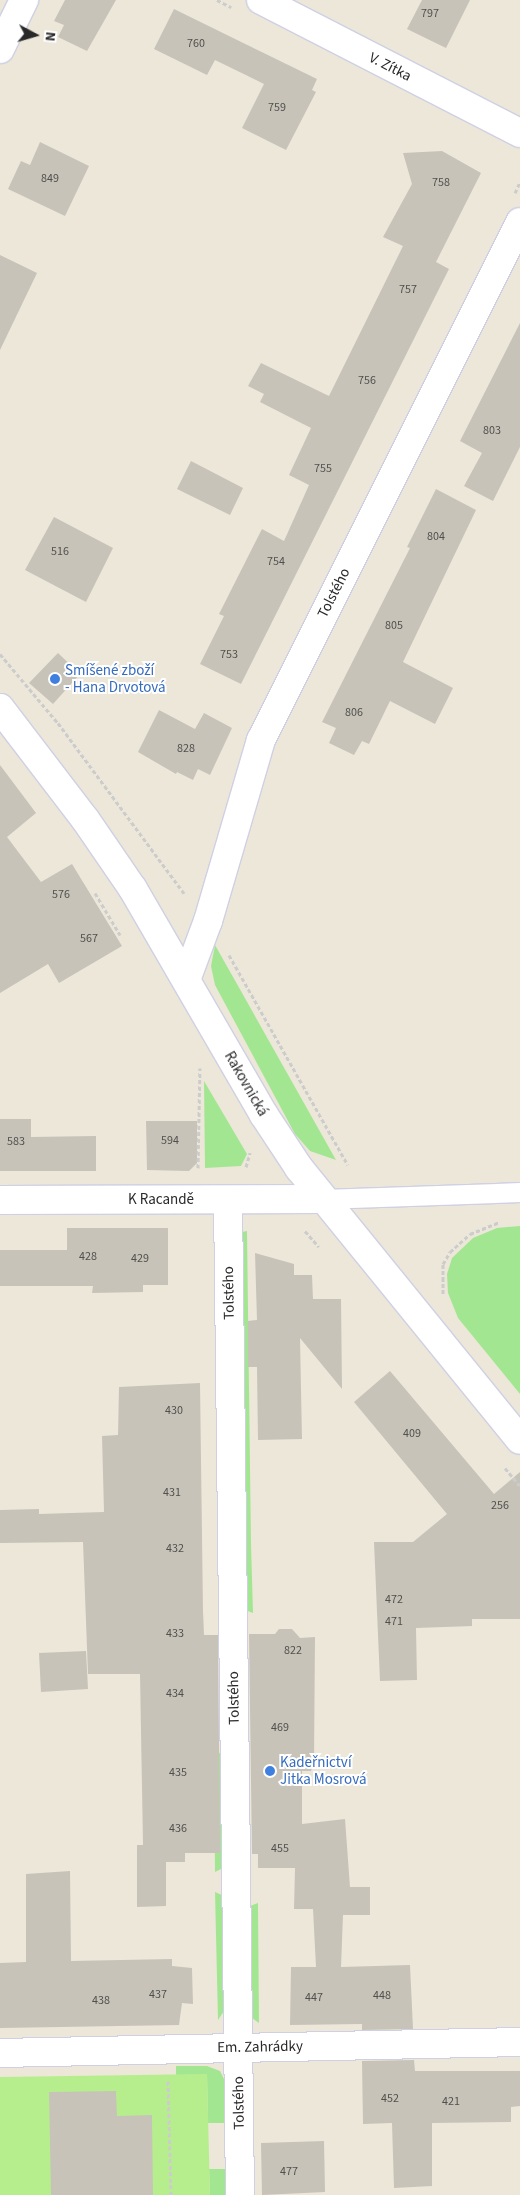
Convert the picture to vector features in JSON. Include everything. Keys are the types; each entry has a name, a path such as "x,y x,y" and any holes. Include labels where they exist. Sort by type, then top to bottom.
{"street":[{"path":"0,48 24,0"},
{"name":"V. Zítka","path":"261,0 520,133"},
{"name":"Tolstého","path":"186,980 208,921 261,740 520,222"},
{"name":"Rakovnická","path":"0,708 110,854 264,1115 322,1199 520,1440"},
{"name":"K Racandě","path":"0,1200 322,1199"},
{"name":"Tolstého","path":"228,1200 240,2195"},
{"name":"Em. Zahrádky","path":"0,2053 520,2042"}],"lane":[{"path":"322,1199 520,1192"}],"path":[{"path":"0,654 58,722 183,893 189,891 348,1165"},
{"path":"90,886 124,941"},
{"path":"198,1173 200,1161 199,1065 208,1081"},
{"path":"243,1170 251,1160 246,1144"},
{"path":"444,1297 443,1264 450,1252 481,1228 506,1221"},
{"path":"300,1229 326,1255"},
{"path":"501,1464 520,1486"},
{"path":"167,2049 171,2195"}],"green space":[{"path":"215,945 336,1160 310,1151 295,1134 215,985 211,966"},
{"path":"204,1081 247,1154 241,1166 205,1168"},
{"path":"520,1226 520,1394 458,1318 448,1293 447,1274 452,1258 473,1238 497,1228"},
{"path":"247,1231 253,1613 245,1610 237,1233"},
{"path":"214,1750 223,1755 224,1861 221,1869 215,1872"},
{"path":"215,1892 224,1896 226,2008 218,2020"},
{"path":"258,1903 259,2023 252,2018 250,1906"},
{"path":"176,2066 207,2066 220,2071 226,2083 227,2123 208,2123 207,2075 176,2075"},
{"path":"207,2074 210,2195 0,2195 0,2077"},
{"path":"209,2169 227,2169 228,2195 210,2195"}],"building":[{"path":"65,0 116,0 87,51 58,37 64,25 54,21"},
{"path":"422,0 470,0 446,48 407,29"},
{"path":"174,9 317,79 312,90 316,92 286,150 242,128 264,84 215,60 207,75 154,49"},
{"path":"40,142 89,166 65,216 8,189 21,161 30,165"},
{"path":"442,151 481,173 436,262 449,269 241,684 200,664 224,616 219,614 262,529 284,541 309,485 289,475 311,428 260,402 264,394 248,386 261,363 329,396 403,246 383,237 412,184 403,153"},
{"path":"0,255 37,273 0,350"},
{"path":"520,323 520,447 493,501 464,486 482,453 460,441"},
{"path":"191,461 243,488 230,515 177,489"},
{"path":"436,489 476,510 403,662 453,688 435,724 390,701 369,744 362,741 354,755 329,743 336,728 322,722 410,548 407,547"},
{"path":"54,517 113,548 86,602 25,570"},
{"name":"Smíšené zboží - Hana Drvotová","path":"58,653 80,674 53,704 29,683"},
{"path":"159,710 195,729 204,713 232,728 210,775 198,769 193,780 177,772 176,774 138,752"},
{"path":"0,765 36,813 7,837 41,882 72,864 122,946 59,983 48,964 0,993"},
{"path":"0,1119 31,1119 31,1137 96,1136 96,1171 0,1171"},
{"path":"146,1121 197,1121 197,1163 189,1171 147,1170"},
{"path":"67,1228 168,1228 168,1285 143,1285 143,1292 92,1293 93,1286 0,1286 0,1250 67,1250"},
{"path":"255,1253 294,1264 294,1275 312,1275 313,1299 341,1299 342,1389 300,1338 302,1439 258,1440 257,1367 248,1367 248,1321 257,1320"},
{"path":"390,1371 494,1494 520,1472 520,1619 472,1619 472,1626 416,1628 417,1680 380,1681 374,1542 413,1542 447,1514 354,1402"},
{"path":"200,1383 204,1635 218,1635 220,1853 185,1853 185,1862 166,1862 166,1906 137,1907 137,1845 143,1845 140,1674 88,1674 83,1542 0,1543 0,1510 39,1509 39,1514 104,1512 102,1436 118,1435 119,1387"},
{"path":"279,1629 292,1629 300,1638 315,1637 314,1762 311,1771 302,1771 302,1824 345,1819 350,1887 370,1887 370,1915 343,1915 341,1967 410,1965 413,2029 362,2030 362,2024 290,2025 291,1967 316,1967 313,1909 294,1909 295,1868 258,1868 258,1854 252,1854 249,1634 275,1634"},
{"path":"86,1651 88,1689 41,1692 39,1653"},
{"path":"70,1871 71,1961 172,1959 172,1966 192,1968 193,2004 182,2003 179,2025 0,2028 0,1963 26,1962 26,1874"},
{"path":"414,2060 415,2071 520,2071 520,2106 511,2107 511,2122 432,2123 432,2186 394,2188 392,2123 363,2124 362,2061"},
{"path":"116,2091 117,2116 152,2115 153,2195 51,2195 49,2092"},
{"path":"324,2141 325,2192 262,2195 261,2143"}],"place":[{"name":"Smíšené zboží - Hana Drvotová","path":"55,679"},
{"name":"Kadeřnictví Jitka Mosrová","path":"270,1771"}]}
